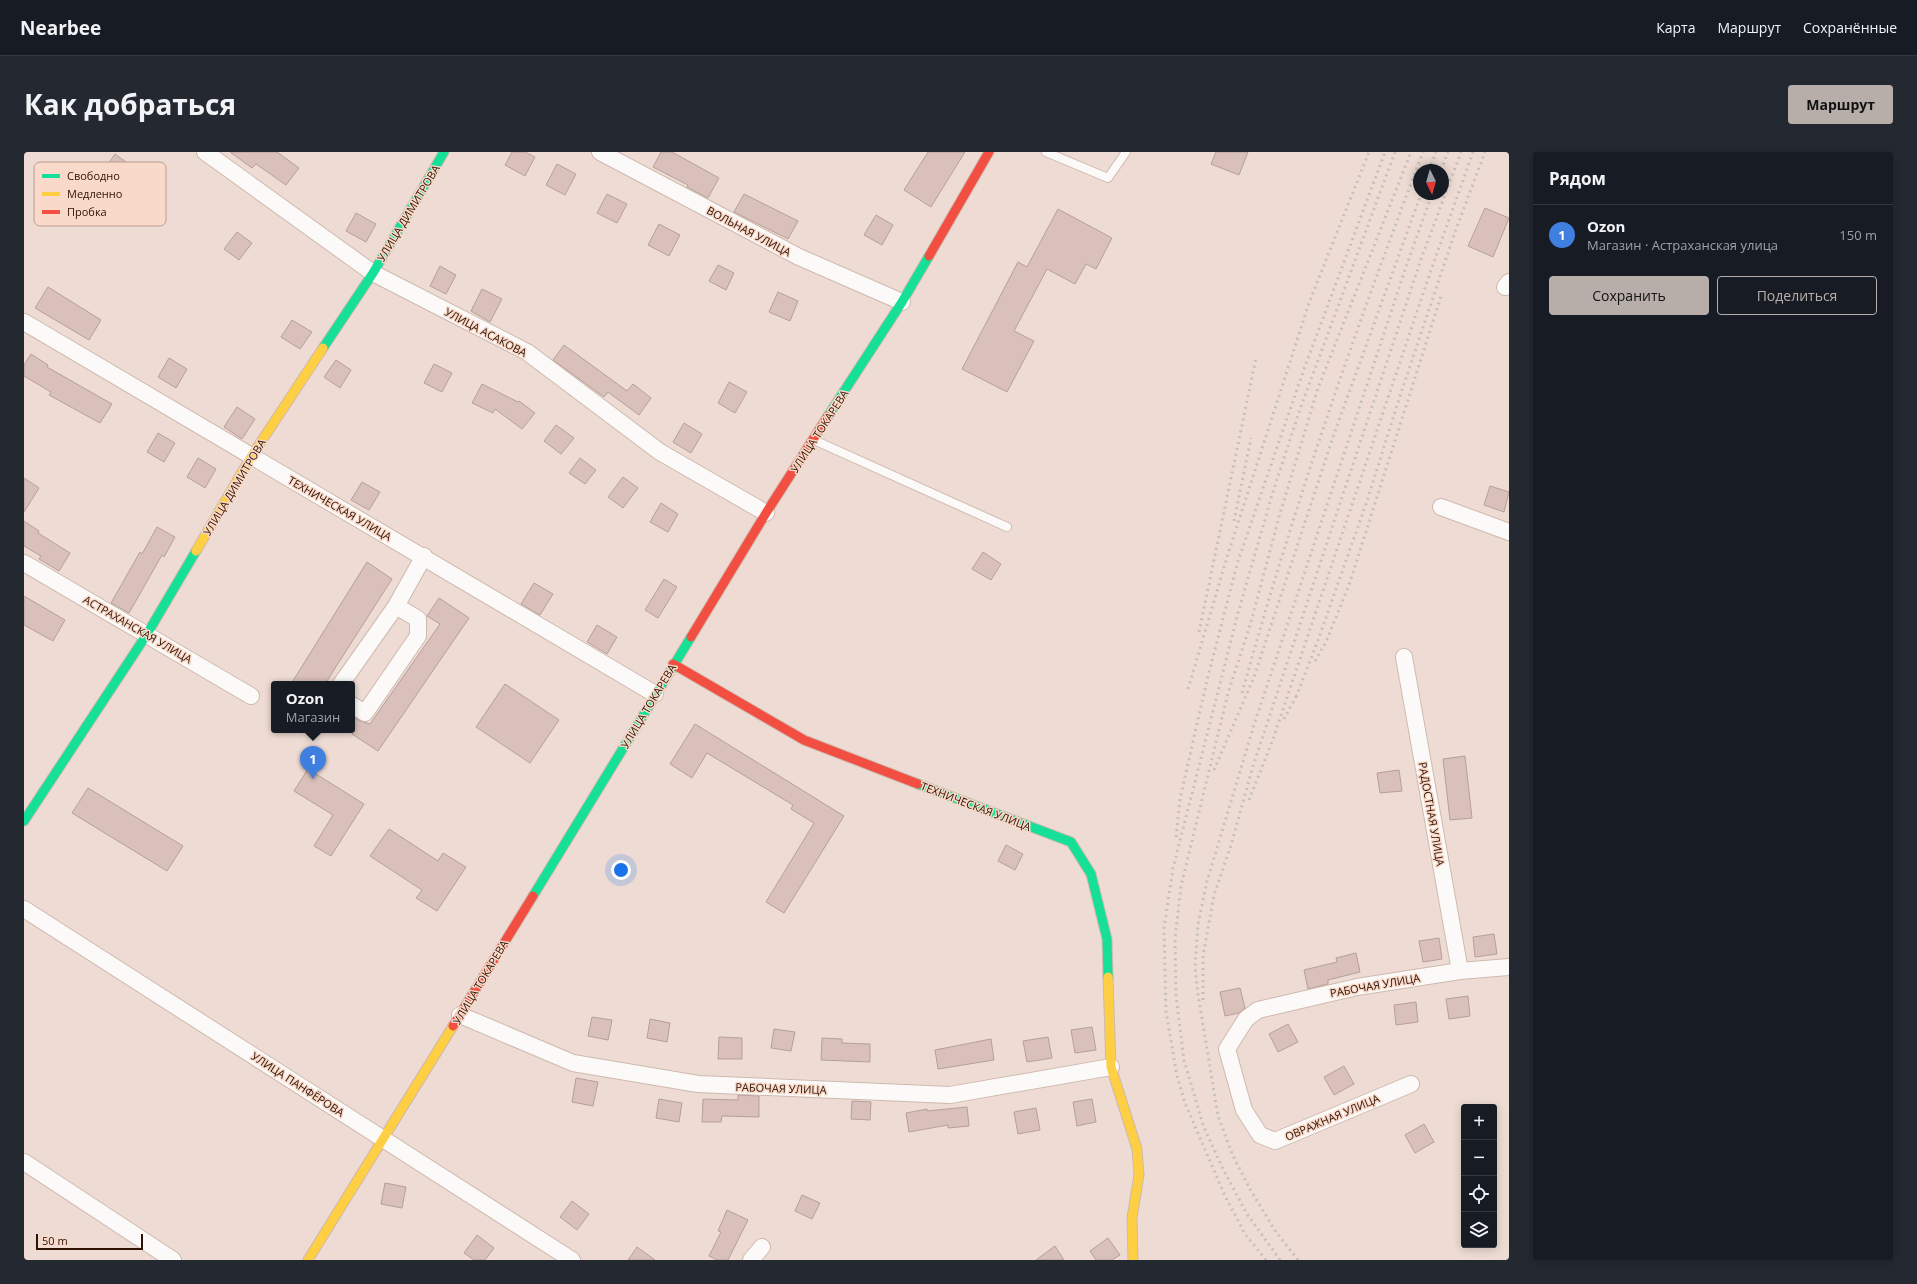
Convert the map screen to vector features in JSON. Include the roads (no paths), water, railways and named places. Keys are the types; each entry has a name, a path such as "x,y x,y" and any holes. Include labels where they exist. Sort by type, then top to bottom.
{"street":[{"name":"УЛИЦА АСАКОВА","path":"205,152 373,274 527,352 660,452 766,513"},
{"name":"УЛИЦА ДИМИТРОВА","path":"24,821 147,634 251,457 373,274 444,152"},
{"name":"ВОЛЬНАЯ УЛИЦА","path":"600,152 799,257 902,302"},
{"name":"УЛИЦА ТОКАРЕВА","path":"308,1260 460,1016 766,513 902,302 989,152"},
{"name":"ТЕХНИЧЕСКАЯ УЛИЦА","path":"24,322 251,457 424,556 655,694"},
{"path":"1441,507 1509,532"},
{"path":"343,681 396,606 424,556"},
{"name":"АСТРАХАНСКАЯ УЛИЦА","path":"24,562 251,696"},
{"path":"355,707 365,713 418,636 418,620 396,606"},
{"name":"РАДОСТНАЯ УЛИЦА","path":"1404,657 1460,971"},
{"name":"ТЕХНИЧЕСКАЯ УЛИЦА","path":"673,664 804,740 1071,842 1091,874 1107,939 1112,1067"},
{"name":"УЛИЦА ПАНФЁРОВА","path":"24,908 572,1260"},
{"name":"РАБОЧАЯ УЛИЦА","path":"1246,1019 1258,1010 1357,987 1460,971 1509,967"},
{"name":"РАБОЧАЯ УЛИЦА","path":"460,1016 573,1063 698,1084 950,1095 1112,1067"},
{"name":"ОВРАЖНАЯ УЛИЦА","path":"1246,1019 1227,1049 1244,1110 1260,1135 1275,1141 1411,1084"},
{"path":"1112,1067 1137,1149 1139,1175 1132,1218 1134,1248 1133,1260"},
{"path":"24,1162 173,1260"},
{"path":"750,1260 762,1247"}],"lane":[{"path":"1046,152 1108,178 1126,152"},
{"path":"813,440 1007,527"}],"railway":[{"path":"1188,689 1228,554 1309,303 1369,152"},
{"path":"1176,837 1180,799 1207,680 1238,561 1304,369 1385,152"},
{"path":"1266,1260 1245,1234 1225,1196 1185,1103 1177,1076 1166,1011 1164,928 1173,868 1238,613 1272,495 1299,412 1395,152"},
{"path":"1280,1260 1247,1214 1223,1169 1203,1125 1184,1060 1176,996 1175,939 1181,886 1228,693 1251,622 1279,517 1318,388 1411,152"},
{"path":"1242,693 1282,555 1326,420 1373,286 1423,152"},
{"path":"1431,164 1436,152"},
{"path":"1443,164 1448,152"},
{"path":"1203,1000 1203,956 1214,895 1231,845 1253,766 1420,262 1461,152"},
{"path":"1249,800 1272,742 1429,276 1473,152"},
{"path":"1296,697 1317,643 1367,501 1400,396 1455,232 1485,152"},
{"path":"1214,770 1254,677 1333,437 1419,200"},
{"path":"1298,1260 1276,1232 1250,1189 1233,1156 1218,1116 1195,967 1198,924 1207,881 1254,725 1407,264 1430,200"},
{"path":"1315,661 1326,642 1349,585 1442,293"},
{"path":"1199,632 1256,358"},
{"path":"1234,521 1251,438"},
{"path":"1284,719 1298,693"}],"place":[{"name":"Ozon","path":"313,779"}]}
